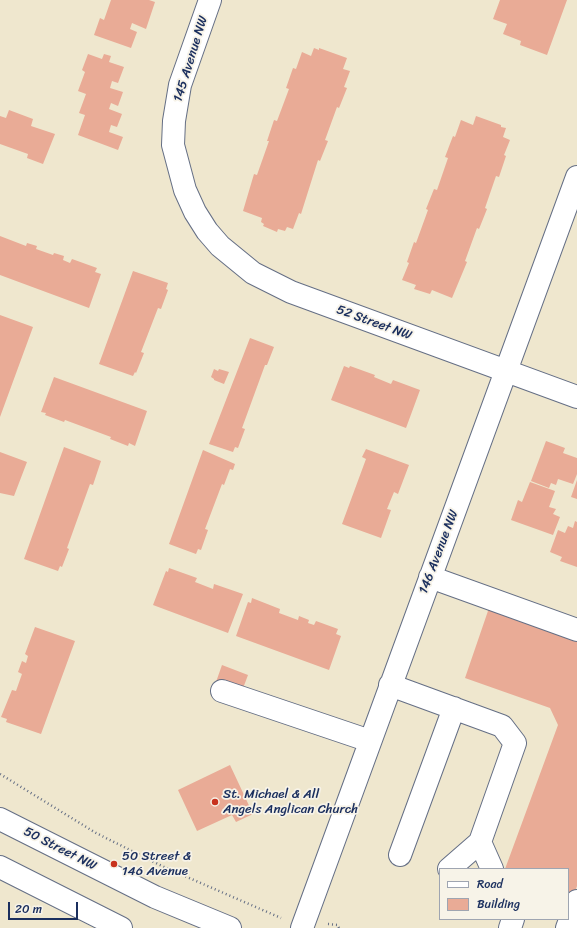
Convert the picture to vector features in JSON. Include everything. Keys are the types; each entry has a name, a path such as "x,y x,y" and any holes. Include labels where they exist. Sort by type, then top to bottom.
{"street":[{"name":"145 Avenue NW","path":"195,212 178,167 173,146 174,121 180,84 210,0"},
{"name":"146 Avenue NW","path":"303,925 390,685 507,372 577,177"},
{"name":"52 Street NW","path":"195,212 207,231 220,246 253,273 271,283 577,397"},
{"path":"430,577 577,630"},
{"path":"390,685 502,726 516,743 480,842 450,868"},
{"path":"222,691 370,741"},
{"path":"400,856 454,708"},
{"name":"50 Street NW","path":"0,819 155,897 230,928"},
{"path":"480,842 492,868"},
{"path":"0,867 121,928"},
{"path":"567,928 577,901"}],"path":[{"path":"0,774 96,833 164,867 278,917 303,925 338,925 339,928"}],"building":[{"path":"111,0 149,0 155,2 146,29 132,23 130,29 137,32 131,48 94,35 100,18 104,20"},
{"path":"500,0 567,0 547,55 520,45 521,41 503,34 507,24 493,19"},
{"path":"314,48 319,50 319,48 347,58 343,69 350,71 344,87 347,88 339,108 337,107 325,140 328,141 320,161 318,160 301,214 299,213 293,229 287,227 285,231 278,229 277,232 263,226 264,224 261,222 262,218 243,211 254,174 257,175 269,141 267,141 274,120 277,121 289,89 286,88 293,68 296,69 302,52 311,56"},
{"path":"88,54 102,59 104,54 111,56 109,62 124,67 118,83 112,81 110,88 123,92 118,106 111,103 109,109 122,114 117,127 111,125 109,132 123,137 118,150 78,135 85,115 79,113 86,94 78,91 85,72 82,70"},
{"path":"9,110 33,119 31,126 55,134 43,164 27,158 28,154 0,144 0,116 6,118"},
{"path":"476,116 506,128 503,137 510,140 504,155 506,156 499,177 496,176 485,208 487,209 479,229 477,228 465,261 467,262 452,298 432,290 430,294 414,289 416,285 402,280 409,263 407,262 414,242 416,243 428,210 426,209 434,189 437,190 448,158 445,157 453,136 455,137 461,120 473,125"},
{"path":"0,236 26,246 27,243 37,246 36,249 53,255 54,253 64,256 63,260 70,263 72,259 97,268 95,272 101,274 89,308 0,275"},
{"path":"133,271 168,283 166,289 168,290 161,309 158,308 141,352 144,353 136,373 135,372 133,376 99,364"},
{"path":"0,315 33,327 0,417"},
{"path":"250,338 274,347 267,365 265,365 242,428 245,429 238,448 235,447 233,452 209,444"},
{"path":"344,366 349,368 350,366 375,375 374,377 391,384 393,380 420,390 406,428 331,400"},
{"path":"214,369 229,372 224,384 214,380 211,377"},
{"path":"54,377 147,411 135,446 129,443 128,446 110,439 111,437 65,420 64,422 41,412"},
{"path":"546,441 565,448 563,453 577,458 577,474 573,484 558,479 556,485 551,483 549,488 531,481"},
{"path":"64,447 101,461 93,485 90,484 67,548 69,549 62,567 60,566 58,571 24,559"},
{"path":"366,449 409,465 398,494 394,492 387,509 391,510 381,538 342,524 366,459 362,457"},
{"path":"203,450 235,464 233,470 230,469 224,485 222,484 205,529 208,530 201,550 198,549 196,554 169,544"},
{"path":"0,452 27,462 14,496 0,493"},
{"path":"577,480 577,499 571,497"},
{"path":"530,482 555,491 549,507 556,509 553,514 560,517 553,535 511,520 518,500 522,502"},
{"path":"575,521 577,522 577,567 560,561 562,557 550,552 558,530 565,533 568,526 573,528"},
{"path":"169,568 197,578 195,582 213,589 214,584 243,594 228,633 153,605 166,571 168,572"},
{"path":"252,598 280,609 279,613 298,620 299,616 309,620 308,623 314,625 316,621 338,629 336,634 341,636 329,670 236,636 248,602 251,603"},
{"path":"489,608 577,640 577,886 569,908 569,868 505,868 558,725 550,708 465,678"},
{"path":"35,627 75,641 41,734 6,722 7,719 1,717 12,690 16,691 22,674 18,672 22,661 26,663 28,656 25,654"},
{"path":"222,665 248,675 242,691 216,682"},
{"name":"St. Michael & All Angels Anglican Church","path":"230,765 253,814 236,822 232,815 197,831 178,790"}],"place":[{"name":"St. Michael & All Angels Anglican Church","path":"215,802"},
{"name":"50 Street & 146 Avenue","path":"114,864"}]}
